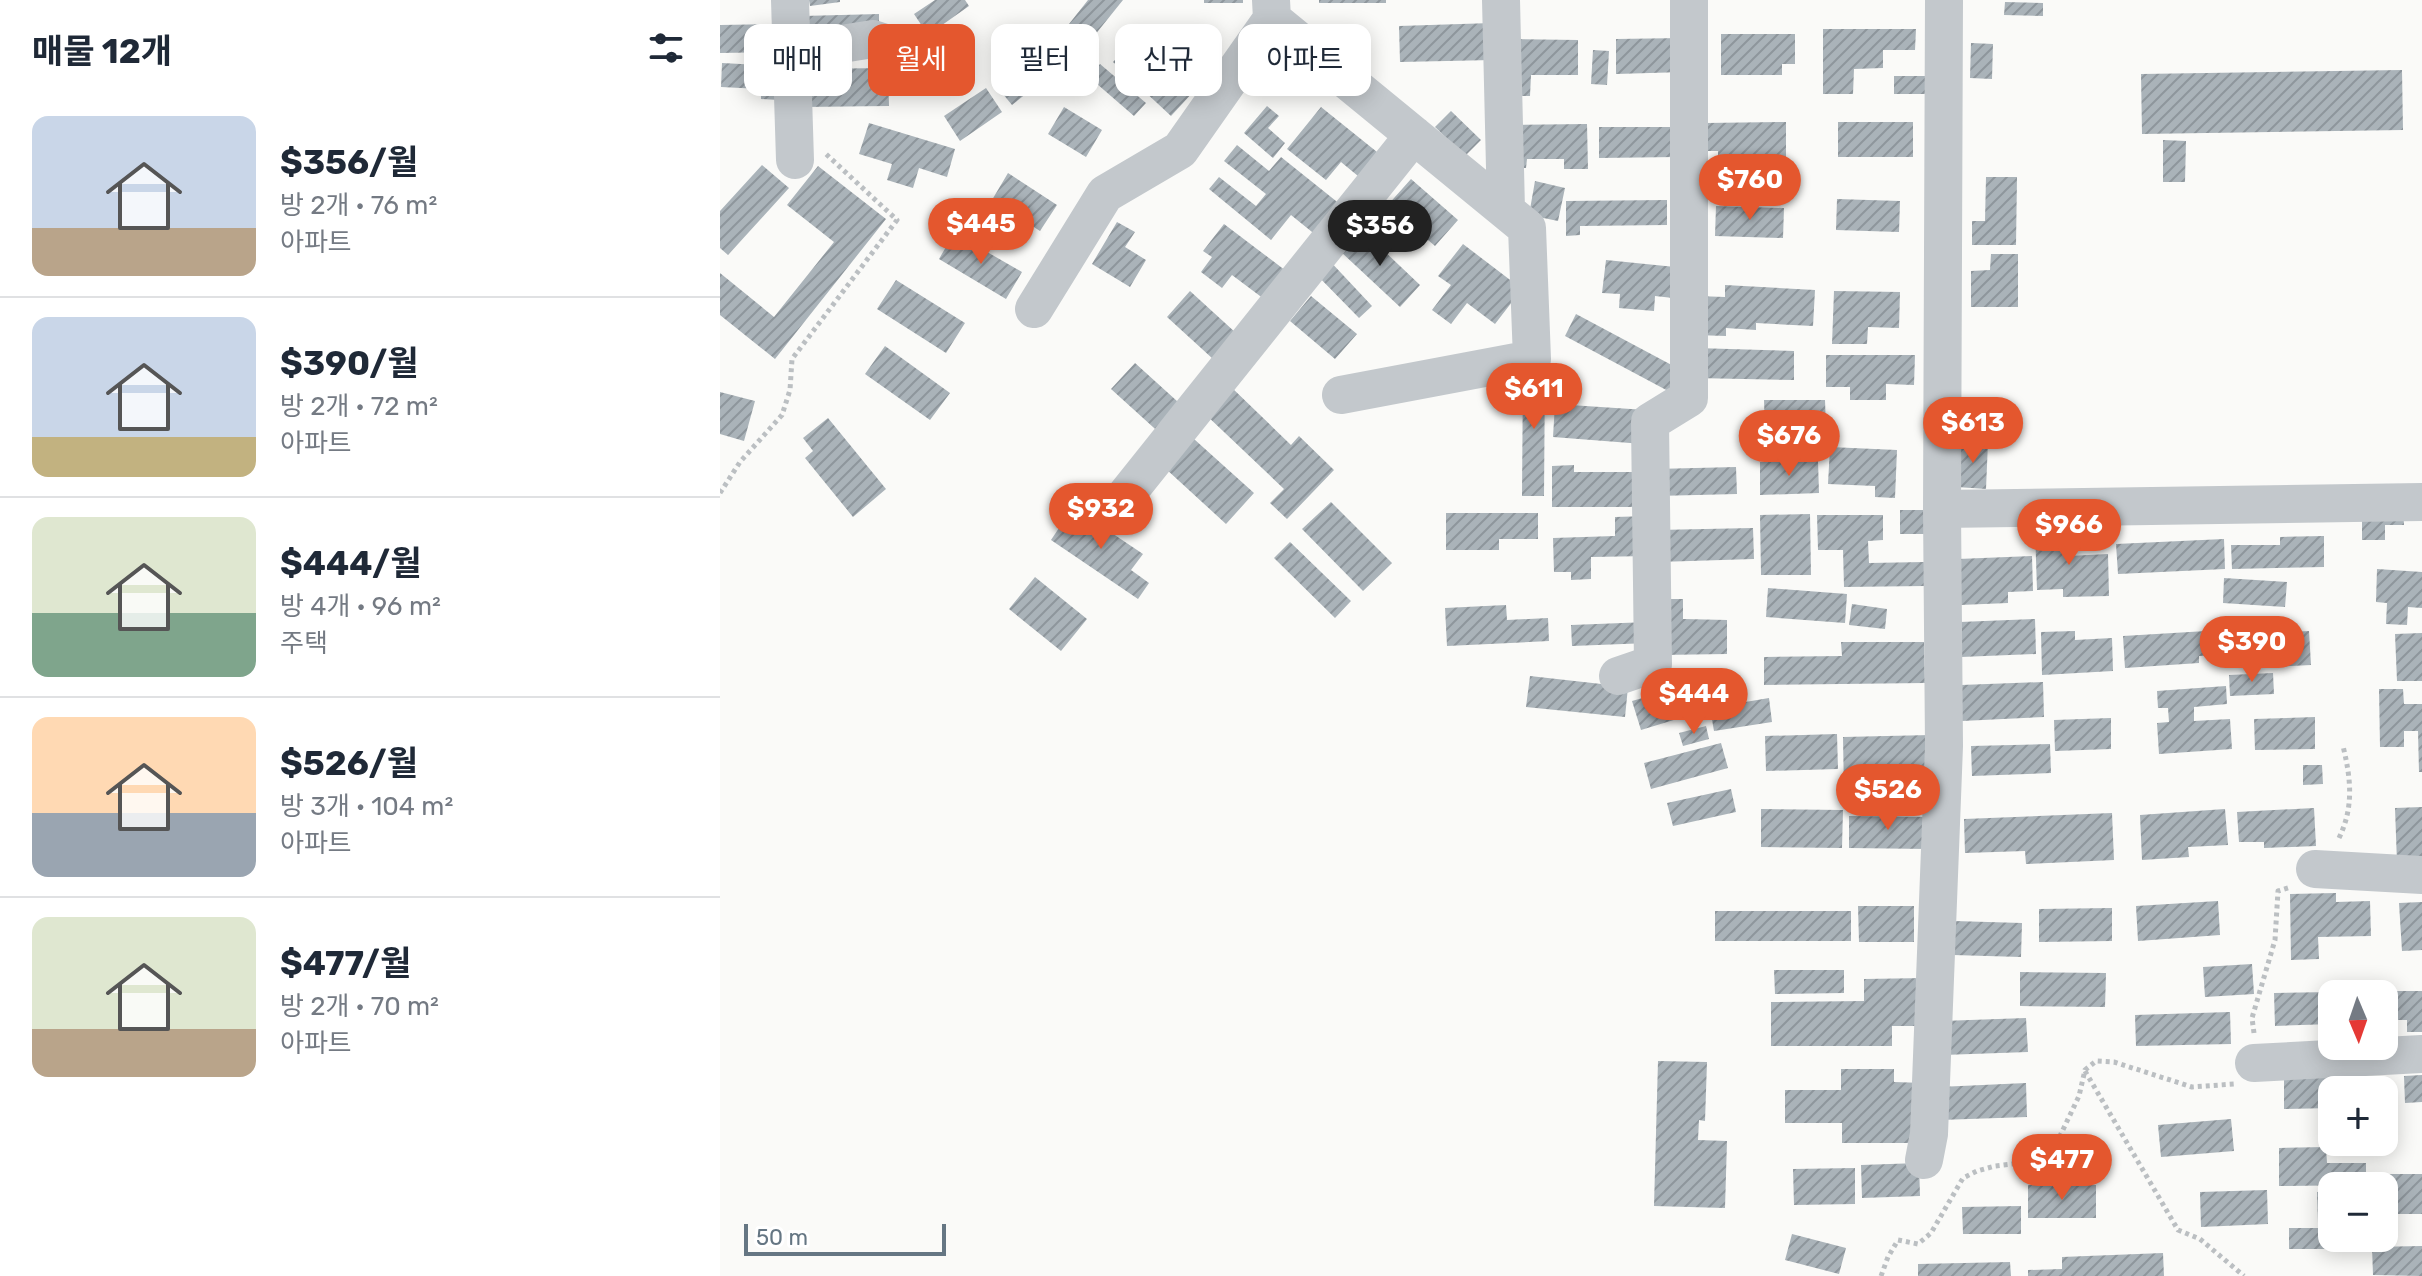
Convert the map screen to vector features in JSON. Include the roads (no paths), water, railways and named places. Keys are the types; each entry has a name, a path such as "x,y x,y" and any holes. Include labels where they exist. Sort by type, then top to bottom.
{"street":[{"path":"790,0 790,24"},
{"path":"1501,0 1506,210"},
{"path":"1618,676 1653,664 1650,422 1689,398 1689,0"},
{"path":"1924,1160 1929,1134 1944,746 1944,0"},
{"path":"1034,309 1105,194 1180,150 1271,10 1414,135 1527,228 1532,359 1341,395"},
{"path":"792,96 794,142"},
{"path":"1118,505 1414,135"},
{"path":"1942,509 2422,502"},
{"path":"2315,869 2422,875"},
{"path":"2254,1063 2422,1054"}]}
